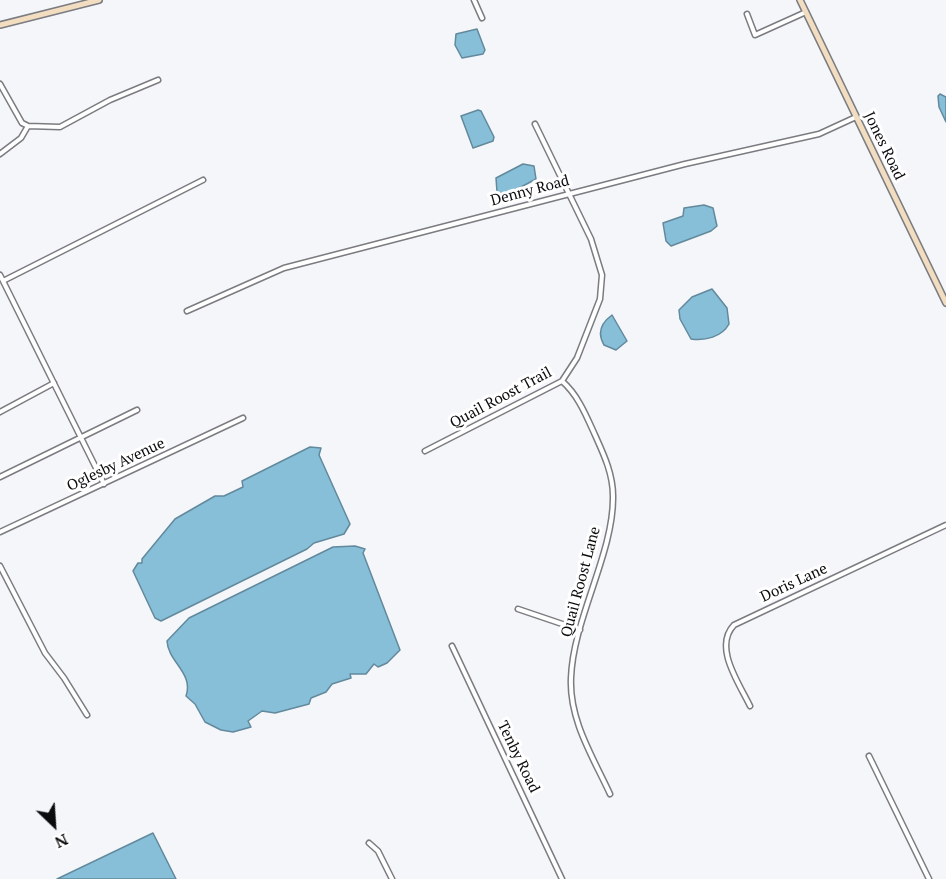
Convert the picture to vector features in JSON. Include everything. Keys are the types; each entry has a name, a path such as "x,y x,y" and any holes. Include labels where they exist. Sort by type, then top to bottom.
{"street":[{"path":"0,26 99,0"},
{"path":"474,0 482,18"},
{"name":"Jones Road","path":"800,0 946,303"},
{"path":"747,14 755,35 806,12"},
{"path":"0,84 14,113 28,126 60,127 110,100 158,80"},
{"name":"Denny Road","path":"187,311 214,301 257,278 284,268 707,158 819,134 856,117"},
{"name":"Quail Roost Trail","path":"425,452 562,381 577,358 600,299 602,285 598,260 535,124"},
{"path":"0,154 21,138 28,126"},
{"path":"3,281 203,180"},
{"path":"0,275 104,484"},
{"name":"Quail Roost Lane","path":"562,381 574,394 595,435 607,463 613,496 611,518 580,630 571,680 573,708 580,729 610,794"},
{"path":"0,412 54,383"},
{"path":"0,477 137,410"},
{"name":"Oglesby Avenue","path":"0,532 243,418"},
{"name":"Doris Lane","path":"750,706 725,651 727,634 734,625 946,525"},
{"path":"0,566 45,653 64,678 87,716"},
{"path":"518,609 580,630"},
{"name":"Tenby Road","path":"452,646 562,879"},
{"path":"869,756 929,879"},
{"path":"369,843 378,851 392,879"}],"water":[{"path":"477,29 485,50 483,54 462,58 455,45 456,34"},
{"path":"940,94 946,97 946,122 939,107 938,96"},
{"path":"481,111 494,137 493,141 473,148 461,116"},
{"path":"523,164 534,166 536,179 506,195 497,192 496,178"},
{"path":"704,205 713,208 717,226 711,231 671,246 666,241 663,223 683,216 684,208"},
{"path":"712,289 727,308 729,324 713,337 691,339 680,319 679,310 692,297"},
{"path":"612,315 627,341 616,350 604,345 601,336 605,321"},
{"path":"310,447 321,448 319,455 350,524 344,534 314,543 307,549 161,621 155,618 133,571 138,563 142,563 142,559 175,519 215,496 224,496 243,487 242,481"},
{"path":"355,546 365,549 363,553 400,650 387,663 378,667 374,664 366,674 350,674 351,678 332,684 326,692 311,698 309,704 275,713 262,711 248,721 251,727 233,732 221,730 205,722 195,704 186,696 187,681 168,648 167,641 189,618 333,547"},
{"path":"153,833 176,879 57,879"}]}
